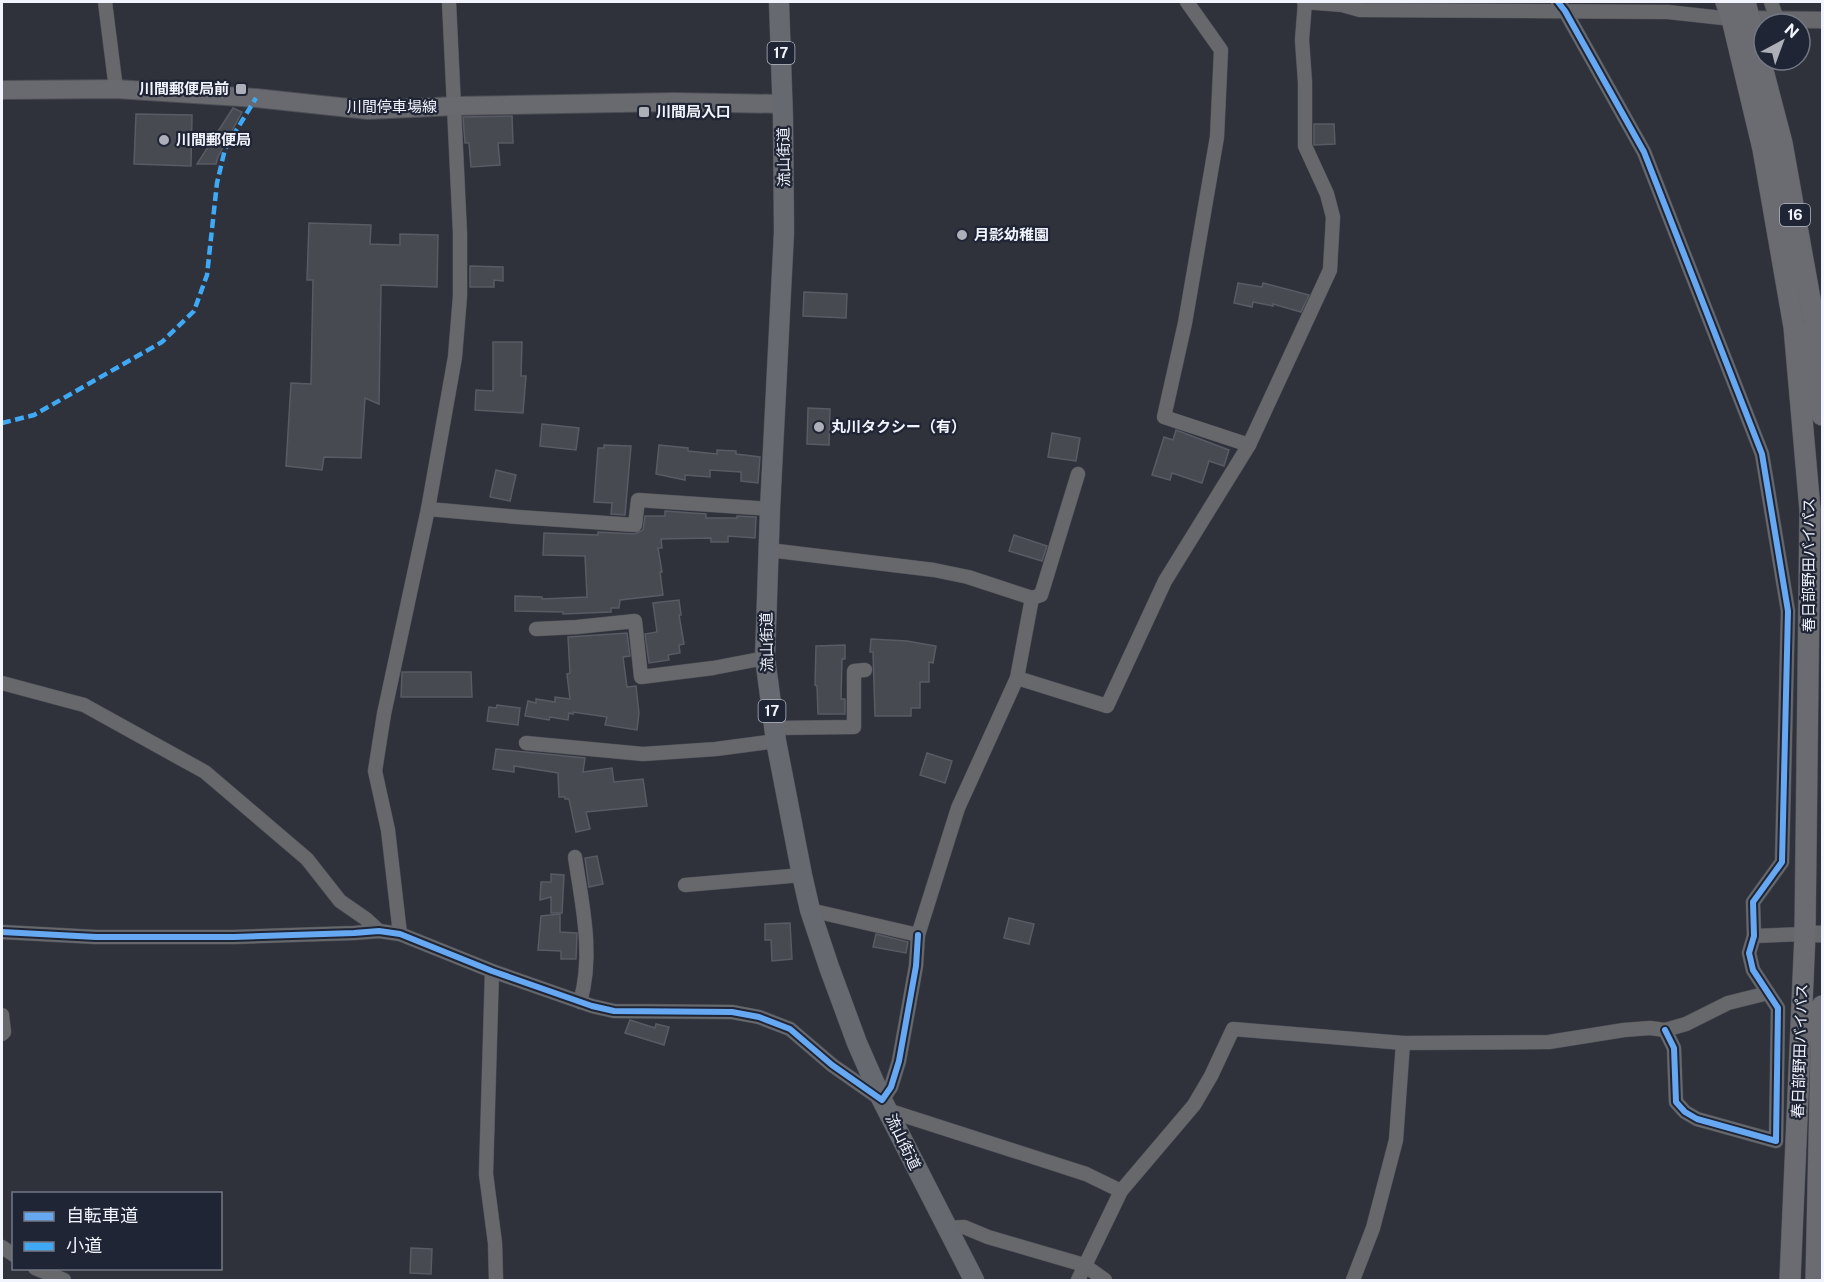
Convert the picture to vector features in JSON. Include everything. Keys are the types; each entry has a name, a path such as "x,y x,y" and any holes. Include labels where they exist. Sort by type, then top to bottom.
{"highway":[{"name":"16","path":"1738,10 1782,143 1814,321 1822,415"},
{"name":"春日部野田バイパス","path":"1738,10 1794,327 1810,510 1814,934 1790,1281"},
{"name":"春日部野田バイパス","path":"1816,1281 1822,1006"}],"main road":[{"name":"流山街道","path":"779,2 784,232 765,658 775,735 810,910 829,968 857,1043 884,1105 974,1281"},
{"name":"川間停車場線","path":"2,90 116,89 256,98 368,110 674,102 783,104"}],"street":[{"path":"105,2 116,89"},
{"path":"400,934 388,830 375,771 384,714 428,508 455,357 460,296 460,233 456,106 449,2"},
{"path":"1187,2 1221,50 1218,126 1185,323 1164,417 1249,446"},
{"path":"1017,678 1107,706 1165,581 1249,446 1330,270 1333,217 1327,194 1305,146 1305,82 1302,40 1305,2 1342,5 1360,10 1561,6 1668,12 1738,10"},
{"path":"1561,6 1644,152 1762,454 1788,610 1782,862 1753,902 1754,936 1749,953 1753,970 1778,1008 1776,1141 1697,1119 1685,1113 1676,1102 1674,1048 1665,1030"},
{"path":"769,550 934,570 968,577 1032,598 1041,595 1078,474"},
{"path":"428,508 635,525 638,501 770,508"},
{"path":"884,1105 898,1061 916,966 918,935 958,808 1017,678 1032,598"},
{"path":"536,629 635,621 641,677 713,668 765,658"},
{"path":"526,743 643,754 716,749 775,735 854,727 854,671 864,670"},
{"path":"2,683 84,705 205,771 308,859 340,901 379,930"},
{"path":"574,857 585,927 585,986 580,1002"},
{"path":"684,885 802,875"},
{"path":"810,910 918,935"},
{"path":"2,932 96,937 234,937 379,930 400,934 492,971 580,1002 614,1011 732,1012 759,1017 790,1029 884,1105 1086,1174 1121,1191"},
{"path":"1754,936 1814,934"},
{"path":"492,971 486,1174 495,1243 495,1281"},
{"path":"1078,1281 1121,1191 1194,1105 1211,1076 1233,1029 1403,1043 1549,1042 1624,1030 1665,1030 1686,1024 1728,1003 1768,993"},
{"path":"2,1015 4,1032 2,1034"},
{"path":"1353,1281 1373,1228 1396,1140 1403,1043"},
{"path":"946,1228 964,1227 988,1237 1084,1265 1105,1281"},
{"path":"37,1270 64,1281"}],"building":[{"path":"233,108 242,112 216,164 197,164"},
{"path":"136,114 192,115 191,166 134,164"},
{"path":"512,116 513,143 498,143 500,165 471,167 469,143 465,143 463,117"},
{"path":"1314,124 1334,124 1335,144 1314,145"},
{"path":"309,223 371,225 370,244 400,245 400,234 438,235 437,287 381,285 379,404 365,398 361,458 324,457 322,470 286,466 291,383 311,384 313,280 307,280"},
{"path":"470,266 503,267 503,281 494,280 494,287 470,287"},
{"path":"1238,283 1262,287 1263,283 1309,295 1301,312 1273,304 1273,306 1253,302 1252,307 1234,303"},
{"path":"804,292 847,294 846,318 803,316"},
{"path":"493,342 522,342 521,376 526,376 523,413 475,410 476,390 493,391"},
{"name":"丸川タクシー（有）","path":"808,408 830,409 829,445 807,444"},
{"path":"542,424 579,428 576,450 540,446"},
{"path":"1176,430 1229,450 1224,466 1209,461 1202,483 1172,473 1170,480 1152,475 1164,437 1173,440"},
{"path":"1052,433 1080,438 1076,461 1048,457"},
{"path":"604,445 631,446 625,515 611,514 612,503 594,502 598,448 604,448"},
{"path":"659,445 717,454 717,450 736,451 736,454 760,457 758,483 741,481 741,472 710,470 710,477 685,475 685,480 656,474"},
{"path":"496,470 516,475 510,501 490,497"},
{"path":"665,511 706,514 706,518 756,517 755,538 728,536 728,542 711,542 711,538 661,539 662,548 658,548 663,595 620,600 619,608 611,608 611,612 563,614 563,612 515,611 515,596 542,597 542,599 587,597 585,556 543,555 544,533 635,534 643,530 645,516 665,516"},
{"path":"1014,535 1047,546 1042,561 1009,551"},
{"path":"679,600 684,644 679,645 680,653 668,655 669,660 649,663 645,634 657,632 653,603"},
{"path":"627,633 630,656 623,657 627,687 636,686 639,713 637,730 605,725 607,717 573,712 573,714 569,713 568,720 525,716 528,701 536,703 536,699 555,702 555,697 570,699 567,674 570,673 568,637"},
{"path":"871,639 907,641 936,646 933,663 929,662 929,682 920,682 920,708 911,708 911,716 875,716"},
{"path":"845,645 845,659 842,659 841,699 845,699 845,714 818,714 817,686 815,685 816,646"},
{"path":"402,672 471,672 472,697 401,697"},
{"path":"497,705 520,708 518,725 487,721 489,707 496,708"},
{"path":"496,749 585,758 583,772 612,768 614,782 643,779 647,806 586,812 590,829 576,832 569,799 559,797 558,773 514,766 514,772 493,769"},
{"path":"927,753 952,761 945,783 920,775"},
{"path":"597,856 603,884 589,887 585,858"},
{"path":"551,874 564,875 562,913 551,913 551,897 540,900 541,882 551,882"},
{"path":"560,914 560,932 577,933 576,959 561,959 561,951 538,950 541,916"},
{"path":"1009,918 1034,924 1029,944 1004,938"},
{"path":"790,923 792,959 772,961 771,940 765,940 765,924"},
{"path":"876,934 908,942 906,953 873,947"},
{"path":"630,1020 655,1028 656,1024 669,1027 664,1045 625,1033"},
{"path":"411,1248 432,1249 431,1274 410,1273"}],"marked path":[{"path":"2,423 34,415 162,342 194,311 207,275 217,183 225,149 256,98"}],"cycle path":[{"path":"1558,2 1644,152 1762,454 1788,611 1782,862 1753,902 1754,936 1749,953 1753,970 1778,1008 1776,1141 1697,1119 1685,1112 1676,1102 1674,1048 1665,1030"},
{"path":"2,932 96,937 234,937 379,931 400,934 492,971 592,1006 614,1011 732,1012 759,1017 790,1029 832,1065 882,1100 891,1087 899,1061 916,966 918,935"}],"place":[{"name":"川間郵便局前","path":"241,89"},
{"name":"川間局入口","path":"644,112"},
{"name":"川間郵便局","path":"164,140"},
{"name":"月影幼稚園","path":"962,235"},
{"name":"丸川タクシー（有）","path":"819,427"}]}
